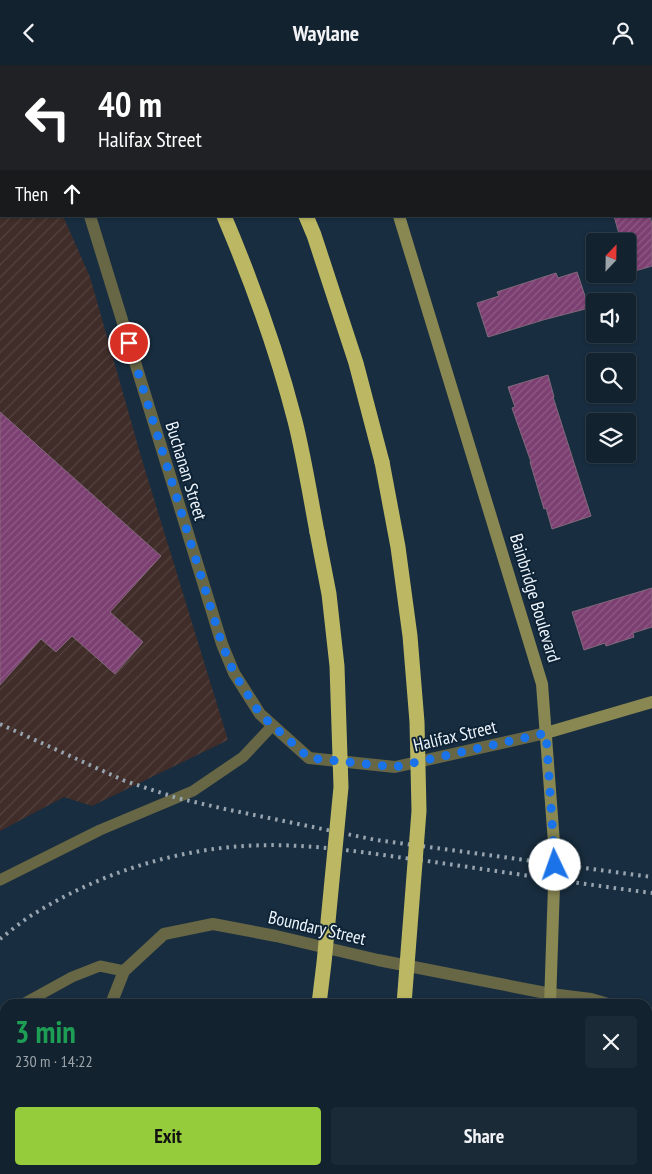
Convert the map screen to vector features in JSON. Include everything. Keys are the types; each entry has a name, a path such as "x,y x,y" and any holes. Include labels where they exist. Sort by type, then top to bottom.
{"highway":[{"path":"224,217 237,246 272,343 295,421 329,594 337,666 341,787 320,999"},
{"path":"306,217 356,363 382,462 398,547 410,636 417,721 419,811 404,999"}],"street":[{"name":"Buchanan Street","path":"90,217 222,644 234,673 260,714 272,726"},
{"name":"Bainbridge Boulevard","path":"399,217 542,684 555,856 551,999"},
{"name":"Halifax Street","path":"272,726 309,758 395,767 546,733 652,702"},
{"name":"Boundary Street","path":"113,999 124,971 164,934 213,924 276,936 551,999 591,999"}],"lane":[{"path":"0,880 100,830 193,791 243,757 272,726"},
{"path":"32,999 72,977 100,966 124,971"}],"shaded area":[{"path":"0,217 63,217 90,277 142,460 228,740 92,806 64,797 0,831"}],"building":[{"path":"614,217 650,217 652,266 636,271 636,233 619,233"},
{"path":"577,272 586,299 586,309 488,337 477,303 499,296 497,292 556,273 558,278"},
{"path":"548,375 553,397 591,516 552,529 512,408 515,407 508,387"},
{"path":"0,412 161,556 110,612 143,642 115,674 72,636 56,652 41,639 0,685"},
{"path":"652,588 652,627 633,633 634,637 606,646 605,643 584,650 572,612"}],"railway":[{"path":"0,724 125,781 177,798 376,840 652,877"},
{"path":"0,939 32,915 67,895 98,881 131,868 164,859 231,847 266,845 330,848 652,893"}],"route":[{"path":"129,343 222,644 234,673 260,714 309,758 395,767 546,733 555,865"}]}
